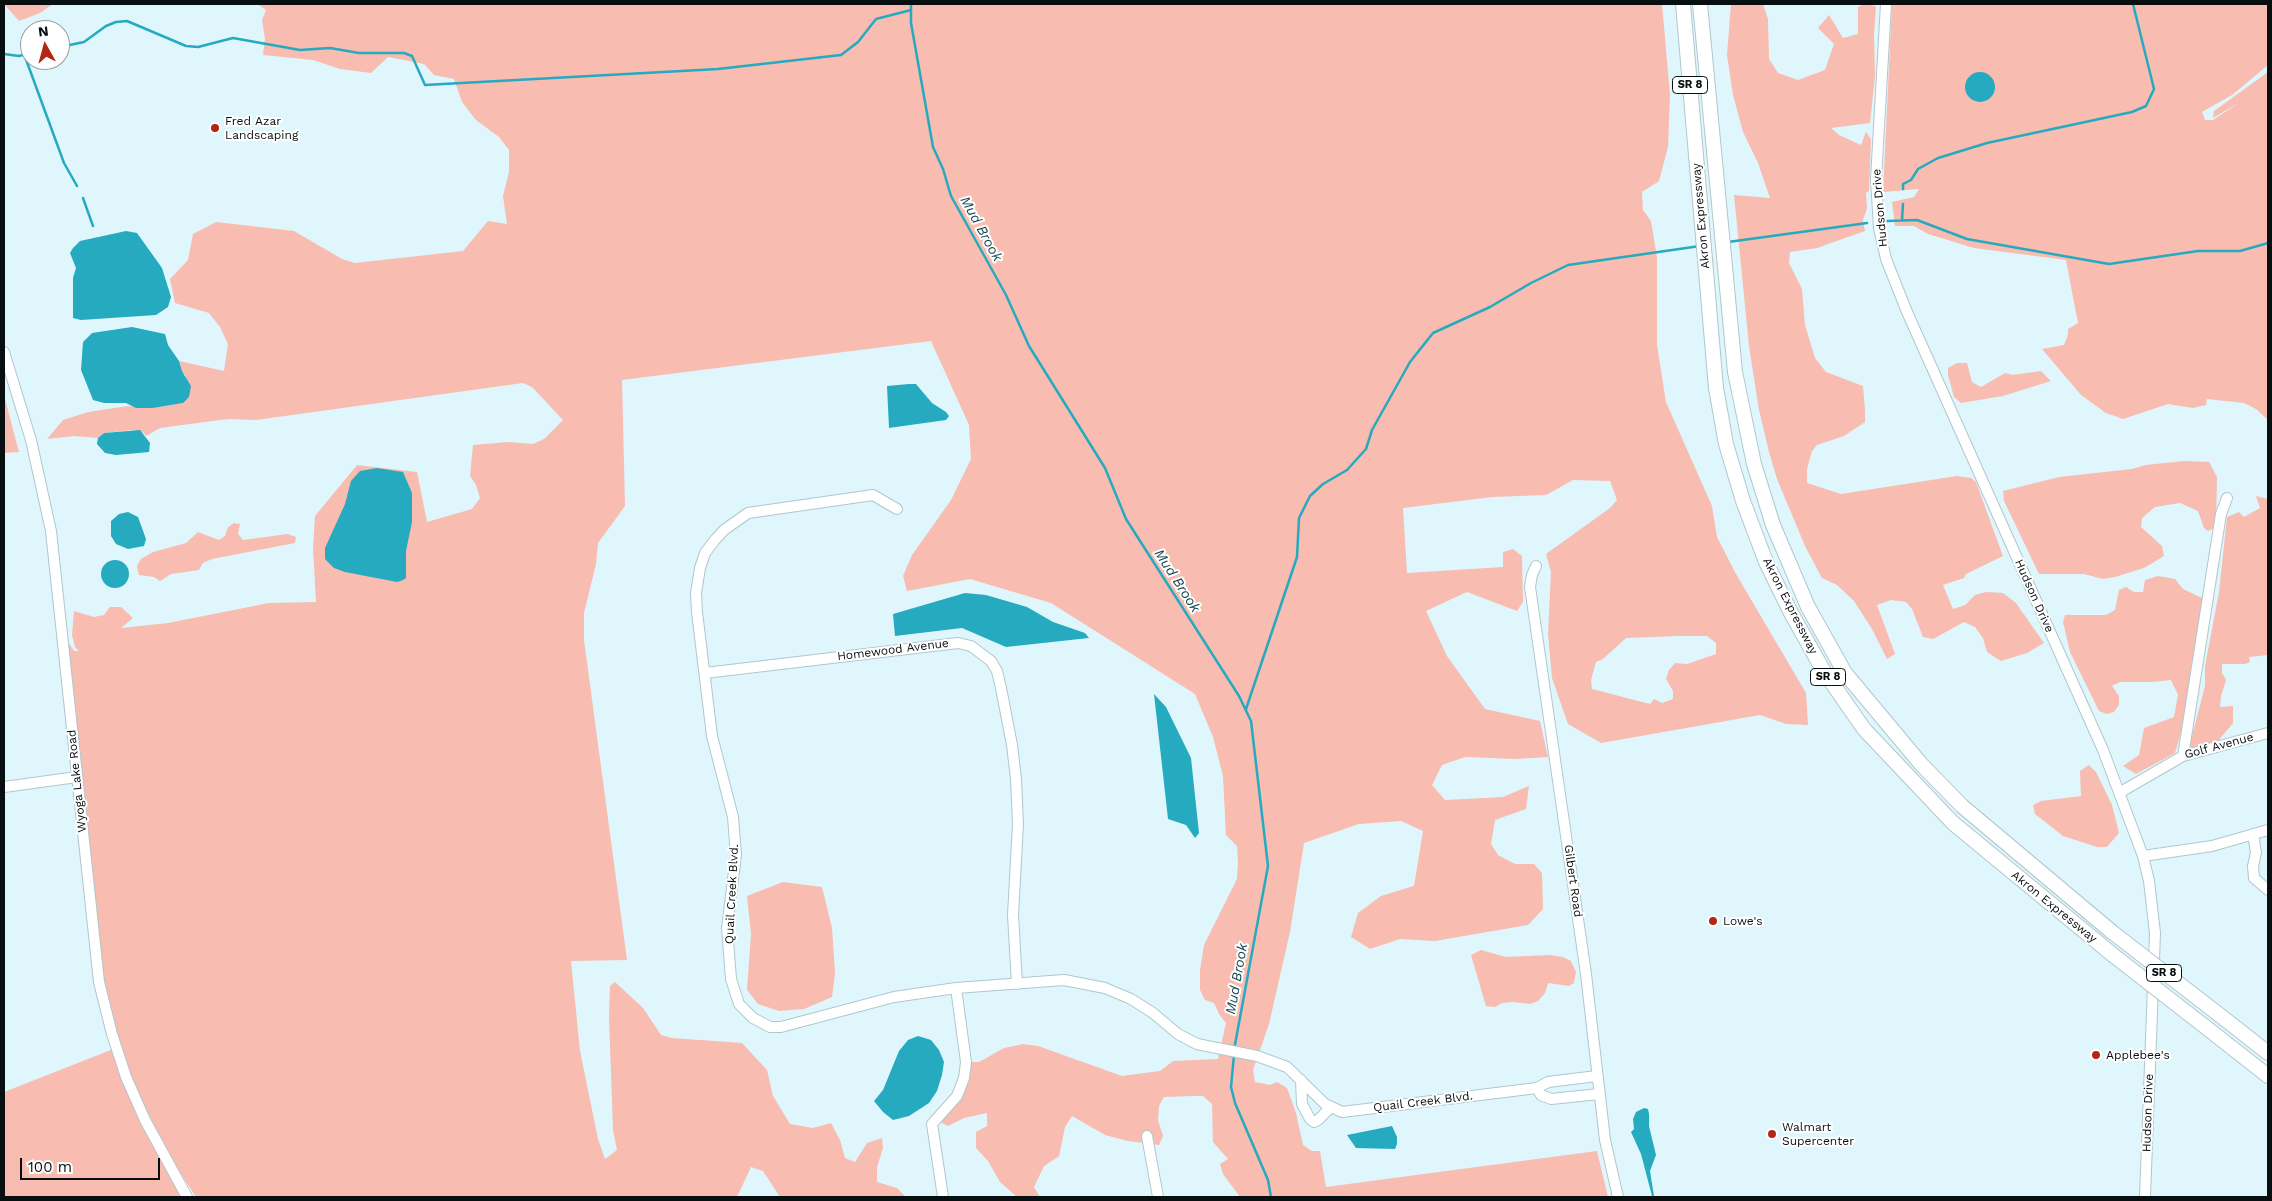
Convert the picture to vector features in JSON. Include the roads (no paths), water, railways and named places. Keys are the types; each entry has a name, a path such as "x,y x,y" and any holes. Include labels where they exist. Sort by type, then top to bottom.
{"highway":[{"name":"Akron Expressway","path":"1683,4 1716,388 1726,444 1743,501 1766,562 1790,612 1823,670 1864,728 1953,823 2113,955 2268,1076"},
{"name":"Akron Expressway","path":"1700,4 1735,372 1744,422 1770,516 1808,607 1845,673 1889,728 1962,806 2112,932 2268,1053"}],"street":[{"name":"Hudson Drive","path":"1886,4 1876,180 1879,228 1886,258 1911,321 2100,743 2143,856 2154,908 2155,933 2145,1197"},
{"name":"Wyoga Lake Road","path":"4,352 31,440 48,511 96,957 112,1034 123,1069 145,1120 186,1197"},
{"name":"Quail Creek Blvd.","path":"897,509 873,495 761,509 748,513 724,530 705,553 697,579 697,612 712,736 733,818 736,855 727,928 731,979 734,993 746,1012 761,1024 781,1027 894,997 956,988 1064,980 1105,988 1131,998 1197,1044 1265,1058 1287,1067 1301,1080"},
{"path":"2183,756 2221,514 2226,498"},
{"name":"Gilbert Road","path":"1536,566 1530,587 1586,974 1605,1140 1618,1197"},
{"name":"Homewood Avenue","path":"705,673 958,643 971,646 991,661 997,671 1001,688 1012,745 1016,779 1018,824 1013,915 1016,984"},
{"name":"Golf Avenue","path":"2120,793 2183,756 2268,733"},
{"path":"4,787 77,777"},
{"path":"2143,856 2212,846 2268,830"},
{"path":"2252,834 2256,854 2253,866 2254,878 2268,890"},
{"path":"942,1197 932,1124 956,1096 964,1078 966,1062 956,988"},
{"name":"Quail Creek Blvd.","path":"1331,1107 1342,1112 1538,1088 1548,1082 1597,1076"},
{"path":"1301,1080 1325,1104 1331,1107 1314,1122 1310,1119 1302,1104 1301,1080"},
{"path":"1538,1088 1541,1095 1551,1099 1599,1094"},
{"path":"1147,1136 1158,1197"}],"water":[{"path":"1980,72 1991,76 1995,87 1991,98 1980,102 1969,98 1965,87 1969,76"},
{"path":"126,231 137,233 162,268 171,297 168,307 156,315 81,320 73,318 73,278 76,268 70,253 73,248 80,241"},
{"path":"132,327 165,334 168,345 179,361 182,371 191,386 189,397 183,403 153,408 136,408 126,403 104,403 93,400 81,370 83,342 92,333"},
{"path":"916,384 932,403 946,412 949,416 946,420 889,428 887,386"},
{"path":"140,430 150,443 149,452 116,455 105,453 97,444 98,438 104,433"},
{"path":"377,468 403,472 412,493 412,522 406,551 406,578 397,582 345,572 334,568 325,559 325,548 345,504 351,481 360,471"},
{"path":"128,512 138,517 146,539 144,546 128,549 116,544 111,536 111,521 119,514"},
{"path":"115,560 125,564 129,574 125,584 115,588 105,584 101,574 105,564"},
{"path":"965,593 986,595 1027,607 1053,622 1085,633 1089,638 1006,647 962,628 895,636 893,614"},
{"path":"1154,694 1166,707 1191,758 1199,833 1195,838 1186,825 1168,819"},
{"path":"918,1036 931,1040 939,1050 944,1062 942,1075 937,1091 929,1103 909,1116 893,1120 874,1101 883,1090 899,1051 908,1040"},
{"path":"1644,1108 1648,1109 1649,1126 1656,1155 1650,1171 1654,1196 1652,1196 1641,1154 1631,1132 1634,1129 1633,1119 1636,1112"},
{"path":"1392,1126 1397,1137 1395,1149 1356,1148 1347,1135"}],"waterway":[{"name":"Mud Brook","path":"911,4 911,23 933,147 943,169 951,196 1006,295 1029,346 1105,468 1126,519 1239,696 1251,721 1268,866 1234,1050"},
{"path":"1903,189 1903,184 1911,180 1918,169 1938,158 1987,143 2132,112 2146,106 2154,89 2133,4"},
{"path":"70,45 84,42 106,26 116,22 127,21 186,46 198,47 233,38 300,50 330,48 359,53 404,53 412,56 425,85 718,69 841,55 858,42 876,19 911,10"},
{"path":"4,54 20,56"},
{"path":"30,70 64,163 77,186"},
{"path":"83,198 93,226"},
{"path":"1902,220 1903,204"},
{"path":"1887,221 1917,220 1967,239 2109,264 2198,251 2240,251 2268,243"},
{"path":"1728,242 1867,223"},
{"path":"1246,709 1297,557 1299,518 1310,496 1323,484 1347,470 1366,449 1372,430 1410,362 1433,333 1490,307 1531,283 1568,265 1700,246"},
{"name":"Mud Brook","path":"1234,1055 1231,1087 1235,1103 1268,1180 1271,1197"}],"place":[{"name":"Fred Azar Landscaping","path":"215,128"},
{"name":"Lowe's","path":"1713,921"},
{"name":"Applebee's","path":"2096,1055"},
{"name":"Walmart Supercenter","path":"1772,1134"}]}
